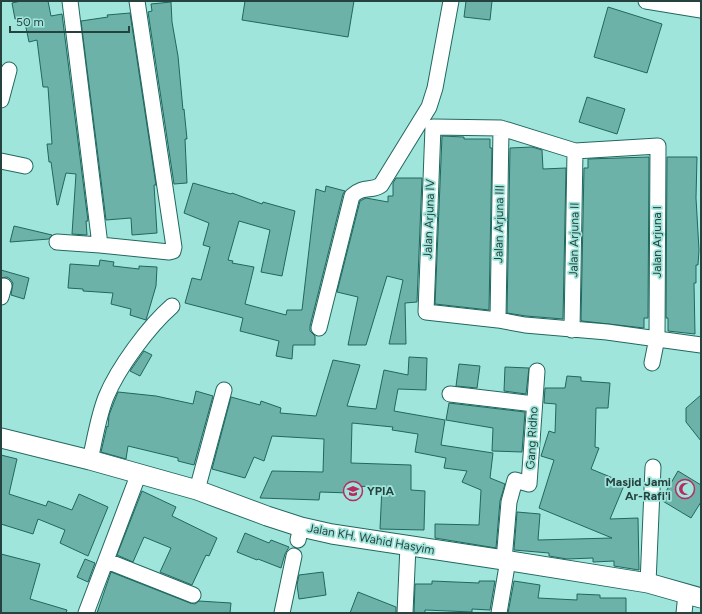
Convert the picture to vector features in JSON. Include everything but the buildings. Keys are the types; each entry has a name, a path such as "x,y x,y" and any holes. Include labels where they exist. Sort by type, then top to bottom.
{"street":[{"path":"70,1 100,245"},
{"path":"57,242 169,252 173,251 174,247 137,1"},
{"path":"319,328 352,196 362,189 377,188 381,185 429,107 435,88 451,1"},
{"path":"646,1 701,10"},
{"path":"1,100 9,70"},
{"name":"Jalan Arjuna IV","path":"498,320 426,312 433,127 500,128"},
{"path":"500,128 575,151"},
{"name":"Jalan Arjuna III","path":"498,320 500,128"},
{"name":"Jalan Arjuna I","path":"575,151 658,146 657,338 652,363"},
{"name":"Jalan Arjuna II","path":"572,330 575,151"},
{"path":"1,161 25,166"},
{"path":"90,460 98,422 115,378 160,316 172,306"},
{"path":"498,320 525,325 572,330 606,338 657,338 701,345"},
{"name":"Gang Ridho","path":"506,560 509,502 516,480 529,484 537,371"},
{"path":"197,490 224,390"},
{"path":"450,394 534,404"},
{"name":"Jalan KH. Wahid Hasyim","path":"1,438 140,473 197,490 267,516 299,534 332,534 506,560 648,583 693,596"},
{"path":"648,583 653,467"},
{"path":"86,613 140,473"},
{"path":"405,613 408,546"},
{"path":"282,613 294,556"},
{"path":"499,613 506,560"},
{"path":"107,561 193,595"},
{"path":"684,613 693,596"}],"place":[{"name":"Masjid Jami Ar-Rafi'i","path":"685,489"},
{"name":"YPIA","path":"353,491"}]}
